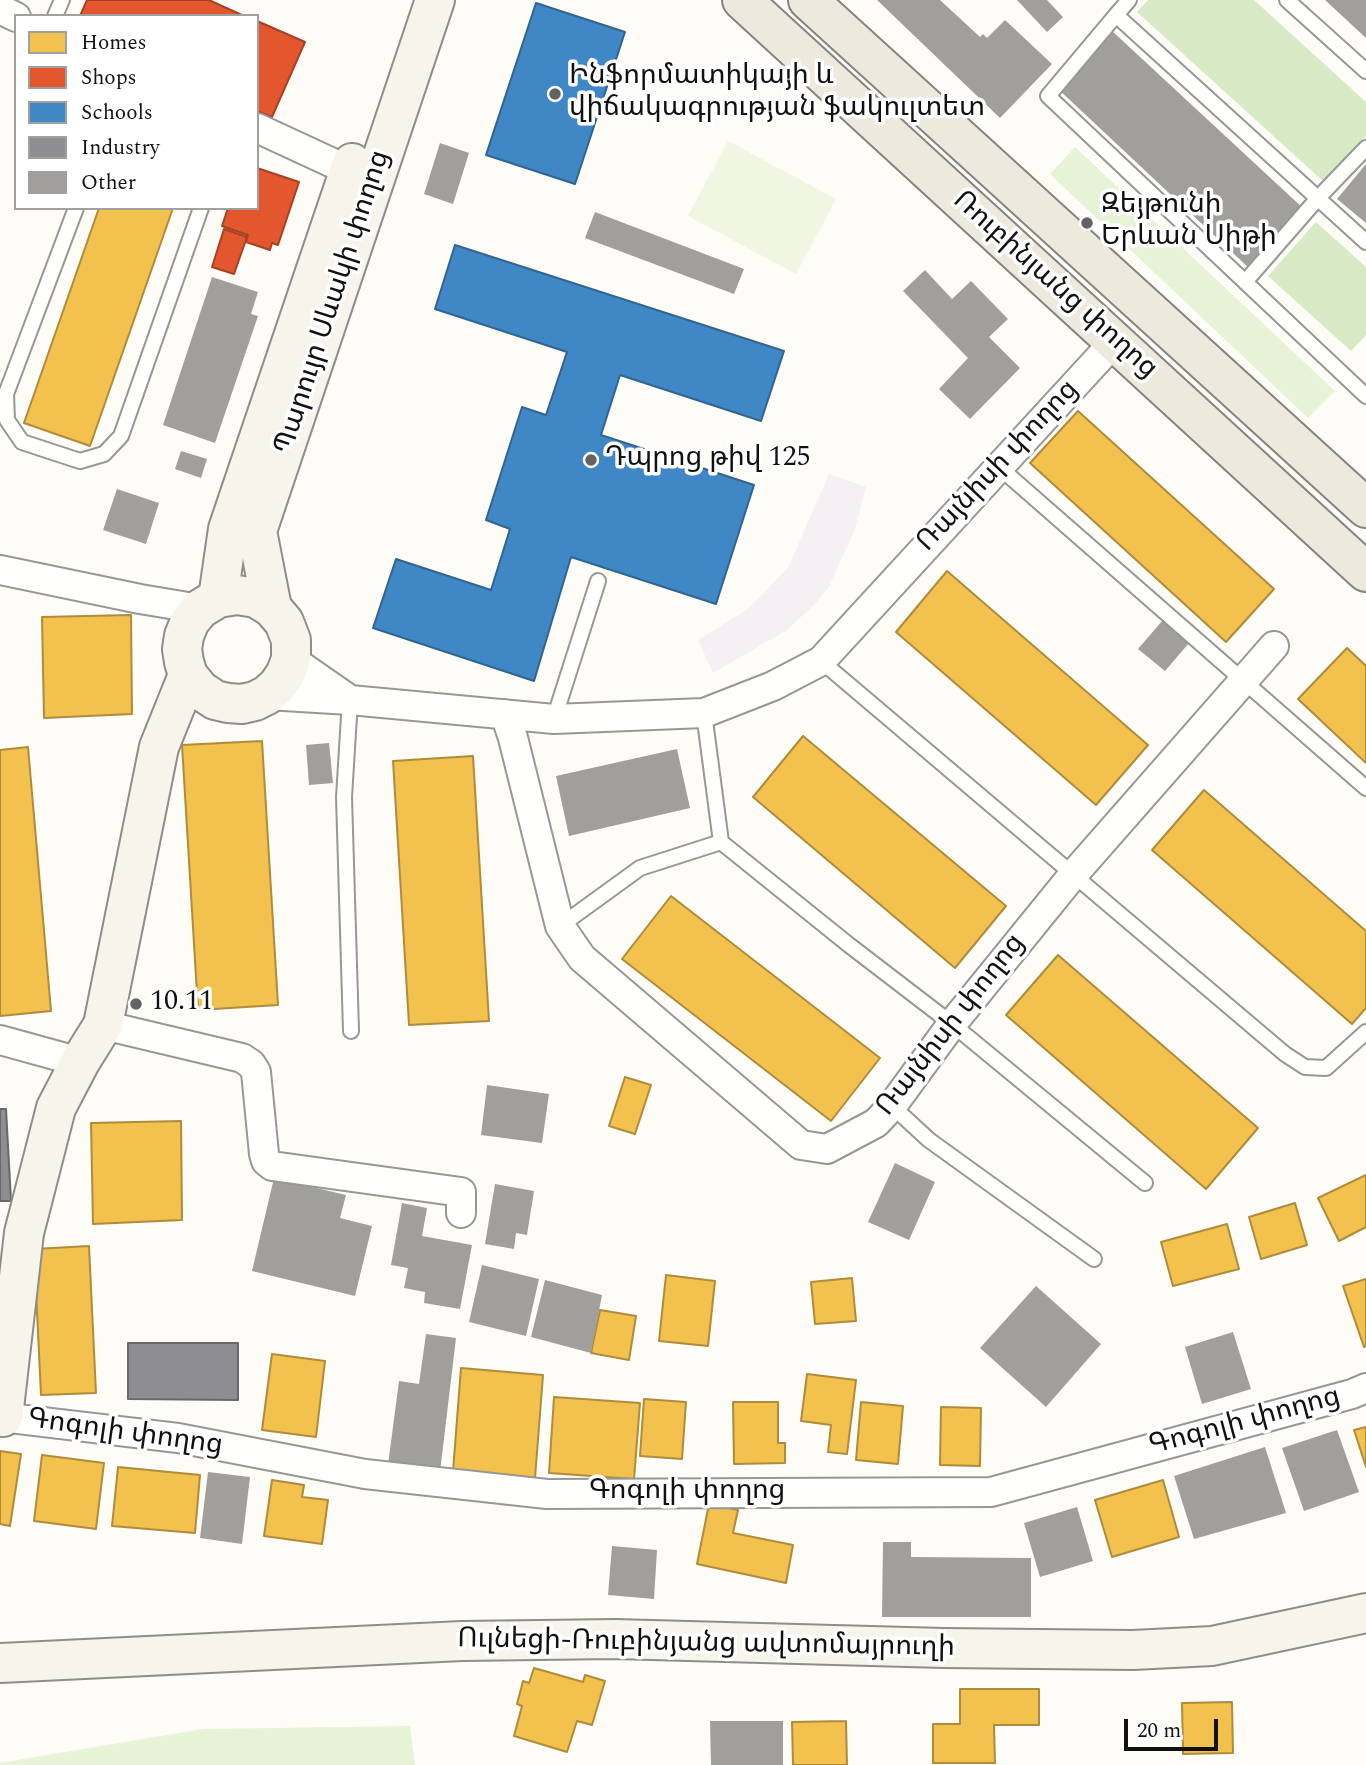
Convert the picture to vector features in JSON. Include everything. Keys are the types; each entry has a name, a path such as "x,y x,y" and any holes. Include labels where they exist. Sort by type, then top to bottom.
{"main road":[{"name":"Ռուբինյանց փողոց","path":"742,0 1366,572"},
{"name":"Ռուբինյանց փողոց","path":"808,0 1366,508"}],"street":[{"name":"Պարույր Սևակի փողոց","path":"291,659 290,640 284,622 272,608 257,531 362,176 407,0"},
{"name":"Պարույր Սևակի փողոց","path":"202,687 184,662 182,649 201,614 228,529 362,176 435,0"},
{"path":"259,129 362,176"},
{"name":"Ռայնիսի փողոց","path":"267,695 350,699 554,719 704,713 773,686 821,660 1115,341"},
{"path":"0,570 201,614 237,595 256,598 272,608"},
{"name":"Ռայնիսի փողոց","path":"505,714 560,926 582,958 802,1145 827,1149 876,1123 892,1106 952,1024 1073,875 1274,646"},
{"path":"1,1417 24,1233 57,1108 80,1062 103,1025 159,747 167,728 202,687 228,703 242,704 267,695 286,673 291,659 350,699"},
{"path":"103,1025 242,1058 251,1065 256,1072 264,1154 266,1161 272,1166 461,1192 461,1213"},
{"path":"0,1040 80,1062"},
{"name":"Գոգոլի փողոց","path":"1,1417 178,1438 365,1474 547,1494 991,1492 1366,1388"},
{"name":"Ուլնեցի-Ռուբինյանց ավտոմայրուղի","path":"0,1663 449,1642 615,1639 1133,1650 1212,1646 1366,1613"}],"lane":[{"path":"1129,0 1048,96 1366,396"},
{"path":"1287,0 1366,71"},
{"path":"1116,15 1366,242"},
{"path":"1245,282 1318,198 1366,148"},
{"path":"75,210 6,394 7,420 22,442 80,461 104,454 121,436 200,210"},
{"path":"999,467 1366,788"},
{"path":"554,719 598,581"},
{"path":"821,660 1285,1054 1305,1067 1326,1068 1366,1032"},
{"path":"350,699 344,797 351,1031"},
{"path":"704,713 721,842 952,1024 1145,1183"},
{"path":"560,926 640,868 721,842"},
{"path":"892,1106 929,1140 1094,1259"}],"shaded area":[{"path":"829,474 866,487 855,529 829,587 787,630 713,673 698,640 749,608 788,568"}],"green space":[{"path":"1148,0 1254,0 1366,102 1366,136 1324,182 1137,12"},
{"path":"728,141 836,199 796,274 688,216"},
{"path":"1075,147 1335,391 1308,418 1050,174"},
{"path":"1316,222 1366,267 1366,335 1351,351 1268,276"},
{"path":"410,1726 415,1765 0,1765 204,1729"}],"building: Homes":[{"path":"98,210 172,210 90,446 24,423"},
{"path":"1078,411 1274,589 1226,642 1030,463"},
{"path":"947,571 1148,745 1096,805 896,632"},
{"path":"131,615 132,714 44,718 42,617"},
{"path":"1347,648 1366,666 1366,763 1298,699"},
{"path":"803,736 1006,906 955,968 753,797"},
{"path":"262,741 278,1005 198,1010 182,745"},
{"path":"28,747 51,1011 0,1016 0,750"},
{"path":"473,756 489,1021 409,1025 393,761"},
{"path":"1204,790 1366,931 1366,1008 1352,1024 1152,850"},
{"path":"671,896 880,1058 831,1121 622,959"},
{"path":"1058,955 1258,1128 1206,1189 1006,1015"},
{"path":"625,1077 651,1085 635,1134 609,1126"},
{"path":"181,1121 182,1220 93,1224 91,1123"},
{"path":"1366,1175 1366,1227 1339,1241 1318,1198"},
{"path":"1295,1203 1307,1245 1261,1259 1249,1217"},
{"path":"1227,1224 1239,1269 1173,1286 1161,1242"},
{"path":"89,1246 96,1393 41,1395 34,1249"},
{"path":"666,1275 715,1281 708,1346 659,1341"},
{"path":"852,1278 856,1321 815,1324 811,1282"},
{"path":"1366,1279 1366,1346 1364,1347 1343,1286"},
{"path":"600,1310 636,1316 629,1360 591,1353"},
{"path":"272,1354 325,1361 316,1437 262,1430"},
{"path":"461,1368 543,1375 535,1478 453,1471"},
{"path":"807,1374 856,1380 847,1454 828,1452 831,1425 801,1421"},
{"path":"554,1397 640,1403 634,1479 549,1473"},
{"path":"644,1399 686,1402 682,1459 640,1456"},
{"path":"733,1402 778,1402 778,1443 785,1443 785,1463 734,1464"},
{"path":"861,1402 903,1406 898,1464 856,1460"},
{"path":"941,1407 981,1408 980,1466 940,1465"},
{"path":"1366,1427 1366,1467 1354,1430"},
{"path":"0,1451 21,1454 10,1526 0,1524"},
{"path":"42,1455 104,1463 96,1529 34,1521"},
{"path":"118,1467 200,1475 195,1533 112,1526"},
{"path":"272,1480 304,1485 302,1497 328,1500 322,1544 264,1536"},
{"path":"1163,1480 1179,1537 1112,1557 1095,1500"},
{"path":"709,1504 738,1510 733,1533 793,1545 786,1583 697,1564"},
{"path":"534,1668 583,1682 585,1675 605,1681 592,1725 577,1721 567,1752 514,1736 522,1706 517,1704 523,1681 529,1683"},
{"path":"960,1689 1039,1689 1039,1725 994,1725 995,1763 933,1763 933,1724 960,1724"},
{"path":"1232,1702 1233,1753 1183,1754 1182,1703"},
{"path":"846,1721 847,1765 793,1765 792,1722"}],"building: Shops":[{"path":"87,0 209,0 240,14 81,14"},
{"path":"259,22 305,42 272,117 259,112"},
{"path":"259,169 299,182 278,245 272,243 270,250 246,242 248,235 222,226 227,210 259,210"},
{"path":"224,229 247,237 234,274 212,267"}],"building: Schools":[{"name":"Ինֆորմատիկայի և վիճակագրության ֆակուլտետ","path":"536,3 625,32 575,184 486,155"},
{"name":"Դպրոց թիվ 125","path":"455,245 784,351 761,421 620,375 601,435 754,485 716,604 571,557 534,681 373,628 396,559 491,590 510,529 486,520 522,407 546,415 567,352 435,309"}],"building: Industry":[{"path":"0,1109 6,1109 11,1201 0,1201"},
{"path":"128,1343 238,1343 238,1400 128,1399"}],"building: Other":[{"path":"877,0 940,0 980,37 983,34 987,38 1005,20 1052,64 1000,118"},
{"path":"1017,0 1047,0 1063,17 1047,32"},
{"path":"1325,0 1366,0 1366,38"},
{"path":"1111,30 1305,210 1250,269 1057,88"},
{"path":"440,143 469,153 453,204 424,194"},
{"path":"1366,164 1366,223 1337,199"},
{"path":"595,212 744,269 734,294 585,238"},
{"path":"925,270 952,299 971,281 1008,319 989,337 1020,368 970,419 939,389 968,358 903,291"},
{"path":"212,277 258,292 251,314 258,316 215,443 163,425"},
{"path":"181,451 207,459 201,478 175,469"},
{"path":"117,489 159,503 146,544 103,530"},
{"path":"1162,621 1189,643 1165,671 1138,649"},
{"path":"329,743 333,783 309,785 306,745"},
{"path":"677,749 690,808 569,836 556,776"},
{"path":"487,1085 549,1094 542,1143 481,1135"},
{"path":"895,1163 935,1182 909,1240 868,1222"},
{"path":"274,1178 346,1195 340,1218 372,1226 355,1296 252,1271"},
{"path":"495,1184 534,1191 527,1235 516,1233 514,1249 485,1244"},
{"path":"402,1203 427,1208 422,1236 472,1245 460,1309 424,1303 425,1292 404,1288 408,1268 391,1265"},
{"path":"482,1265 539,1279 526,1336 469,1322"},
{"path":"545,1280 602,1295 591,1353 531,1337"},
{"path":"1036,1286 1101,1344 1046,1407 980,1348"},
{"path":"1233,1332 1251,1389 1202,1404 1185,1347"},
{"path":"426,1334 456,1338 440,1472 388,1465 399,1381 419,1384"},
{"path":"1337,1430 1359,1492 1304,1511 1282,1448"},
{"path":"1265,1447 1286,1513 1194,1539 1174,1476"},
{"path":"208,1472 250,1477 242,1544 200,1538"},
{"path":"1077,1507 1093,1561 1040,1577 1024,1523"},
{"path":"883,1542 911,1542 911,1557 1031,1558 1031,1617 882,1617"},
{"path":"612,1546 657,1550 654,1599 608,1595"},
{"path":"710,1721 783,1721 783,1765 711,1765"}],"place":[{"name":"Ինֆորմատիկայի և վիճակագրության ֆակուլտետ","path":"555,94"},
{"name":"Զեյթունի Երևան Սիթի","path":"1087,223"},
{"name":"Դպրոց թիվ 125","path":"591,460"},
{"name":"10.11","path":"136,1004"}]}
